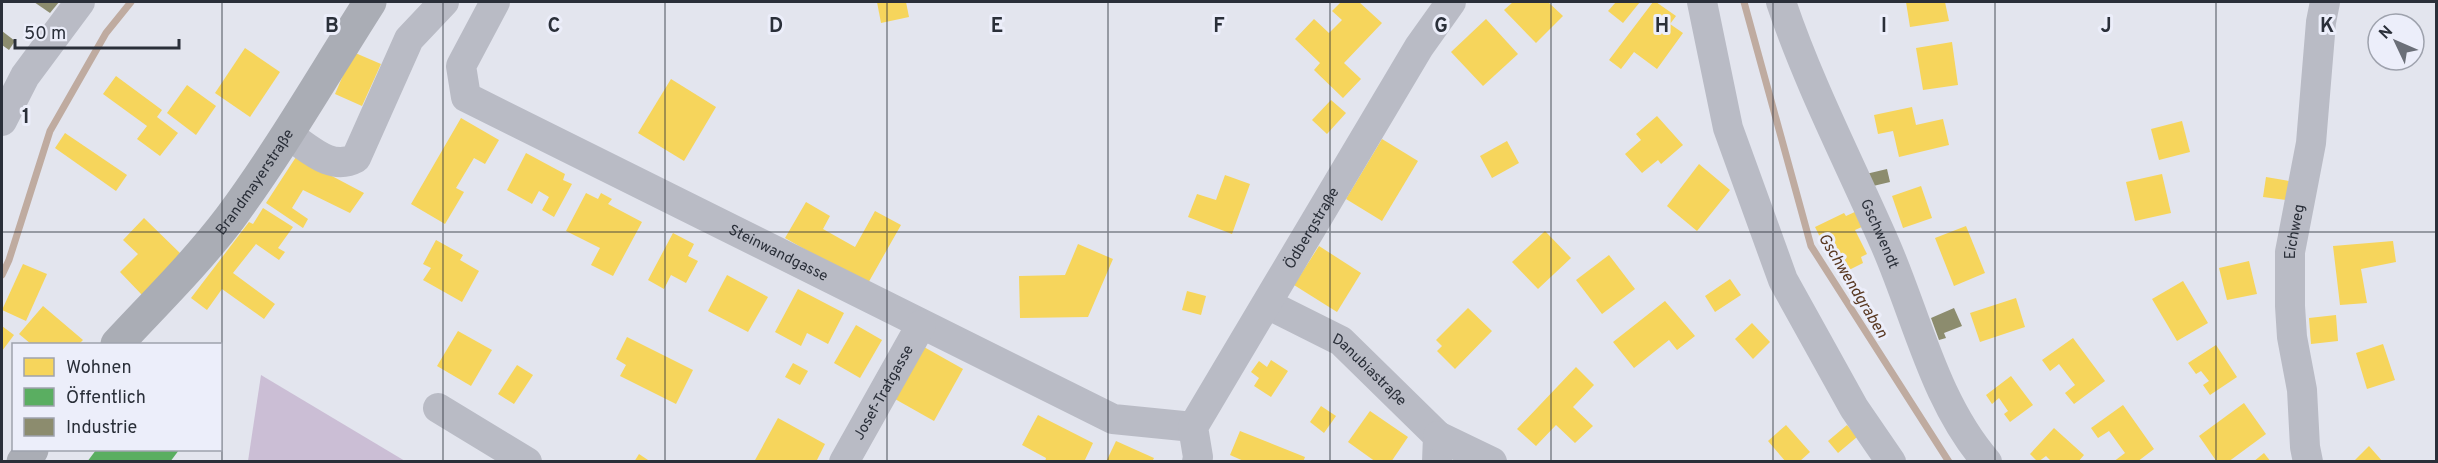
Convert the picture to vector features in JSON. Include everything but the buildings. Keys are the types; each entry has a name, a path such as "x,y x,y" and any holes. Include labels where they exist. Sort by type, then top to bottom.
{"main road":[{"name":"Brandmayerstraße","path":"119,343 197,258 230,218 287,134 370,2"}],"street":[{"path":"2,121 25,76 80,2"},
{"path":"287,134 330,161 348,162 356,158 409,39 444,2"},
{"name":"Steinwandgasse","path":"495,2 461,66 466,97 1113,419 1193,427"},
{"name":"Ödbergstraße","path":"1193,427 1419,47 1451,2"},
{"path":"1702,2 1728,128 1783,280 1854,408 1891,462"},
{"name":"Gschwendt","path":"1781,2 1821,103 1886,246 1951,411 1969,441 1987,462"},
{"name":"Eichweg","path":"2308,462 2302,390 2292,337 2290,252 2308,164 2325,2"},
{"name":"Danubiastraße","path":"1267,304 1341,341 1438,449 1492,462"},
{"name":"Josef-Tratgasse","path":"844,462 921,325"},
{"path":"438,408 527,462"},
{"path":"1193,427 1197,462"}],"shaded area":[{"path":"261,375 405,461 248,461"}],"waterway":[{"path":"2,275 9,260 50,131 106,33 131,2"},
{"name":"Gschwendgraben","path":"1744,2 1811,246 1949,462"}]}
